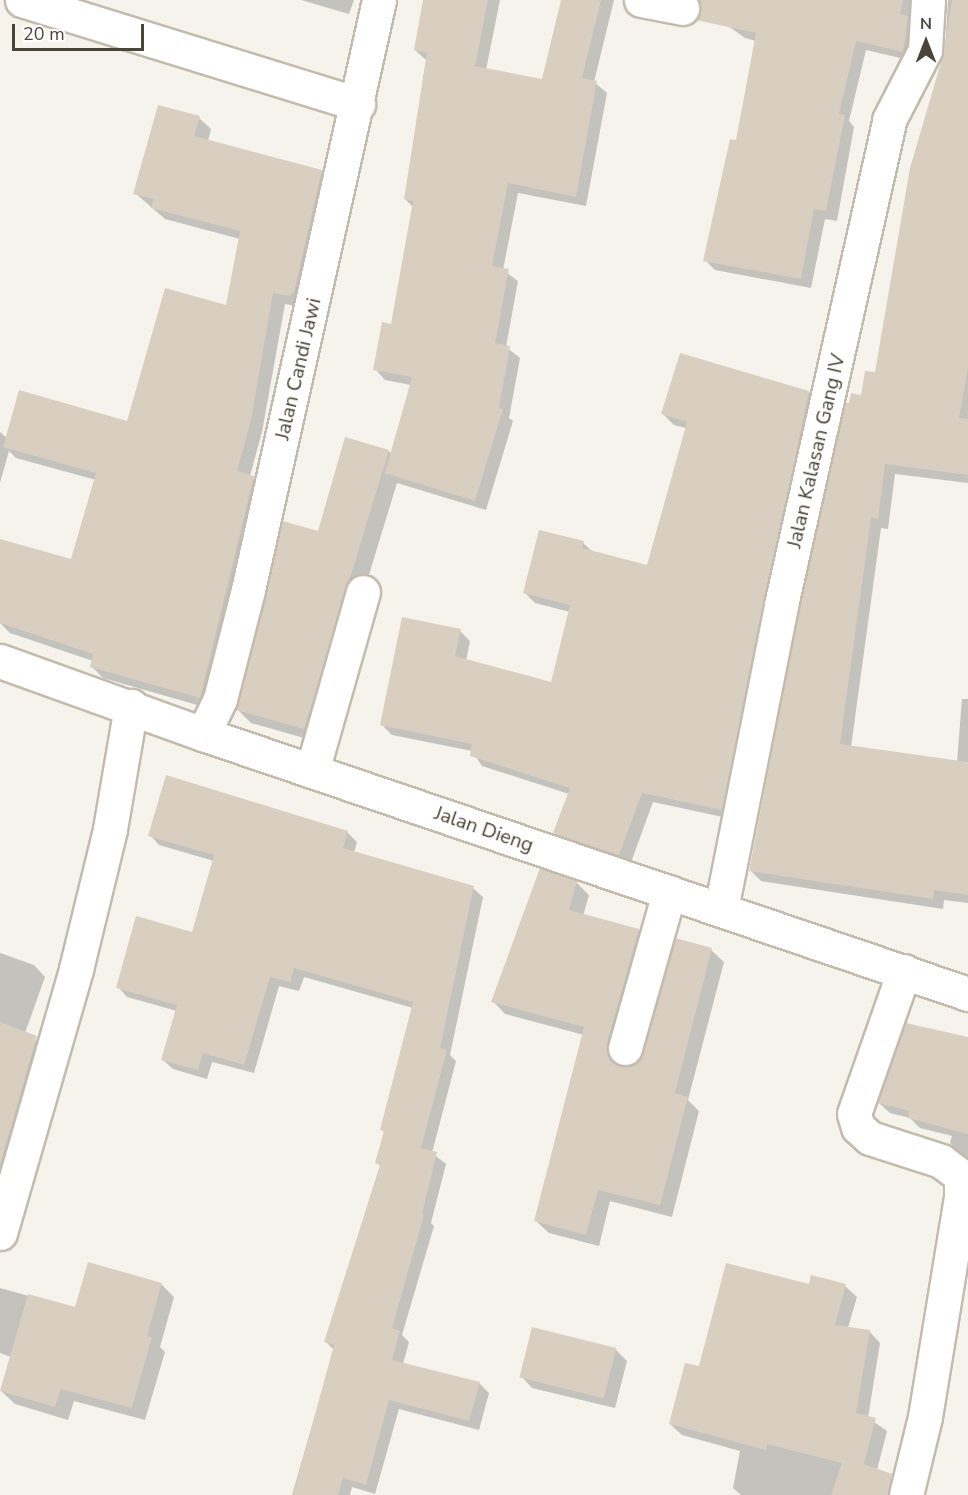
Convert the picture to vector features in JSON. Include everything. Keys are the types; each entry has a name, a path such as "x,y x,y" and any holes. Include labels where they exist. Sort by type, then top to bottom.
{"street":[{"path":"21,0 358,104"},
{"name":"Jalan Candi Jawi","path":"203,734 220,699 248,590 358,104 379,0"},
{"path":"641,0 682,9"},
{"name":"Jalan Kalasan Gang IV","path":"721,909 781,605 889,120 925,50 928,0"},
{"path":"312,771 363,592"},
{"name":"Jalan Dieng","path":"0,661 131,706 203,734 968,994"},
{"path":"0,1233 76,969 110,829 131,706"},
{"path":"625,1048 669,892"},
{"path":"904,971 854,1114 858,1127 870,1138 941,1161 961,1176 961,1197 925,1417 906,1495"}],"building":[{"path":"423,0 488,0 475,66 542,79 561,0 601,0 582,78 597,81 576,197 508,183 492,266 509,269 495,343 510,346 499,408 503,409 475,501 385,473 412,377 373,370 382,322 391,324 413,201 404,199 427,53 414,50"},
{"path":"699,0 903,0 900,14 908,16 903,52 856,41 839,114 845,115 826,211 814,209 801,279 703,261 730,139 736,140 756,33 696,20 700,11"},
{"path":"952,0 968,0 968,367 959,418 968,419 968,475 885,464 878,519 871,518 840,744 968,762 968,895 934,890 933,899 749,871 799,609 845,402 849,403 851,393 861,395 865,371 875,372 910,168 944,52"},
{"path":"158,105 200,116 194,136 322,170 294,292 290,296 273,293 251,420 237,471 254,476 200,698 90,667 93,654 0,623 0,539 71,559 96,473 3,447 19,390 127,421 165,288 226,305 240,231 151,208 154,199 133,194"},
{"path":"680,353 809,391 722,810 642,793 619,855 553,833 570,788 470,756 472,744 380,725 402,617 461,629 455,656 551,682 570,605 523,593 539,530 584,541 582,548 647,565 687,422 661,414"},
{"path":"345,437 389,450 304,729 236,710 283,521 318,531"},
{"path":"166,775 348,831 343,848 474,886 440,1048 447,1050 421,1148 437,1152 422,1214 424,1215 392,1328 400,1331 392,1360 480,1382 469,1421 389,1400 366,1485 343,1478 338,1495 293,1495 334,1345 324,1342 380,1165 375,1163 384,1131 380,1130 413,1002 294,968 290,982 270,977 244,1065 203,1053 198,1070 161,1060 177,1005 116,988 136,916 192,932 214,855 148,836"},
{"path":"540,868 577,881 569,910 639,929 607,1043 611,1061 619,1066 630,1066 643,1053 675,938 712,948 675,1093 688,1097 660,1205 598,1190 586,1235 534,1221 584,1027 491,1002"},
{"path":"0,1022 37,1036 0,1165"},
{"path":"906,1023 968,1037 968,1134 908,1118 909,1111 878,1103"},
{"path":"88,1262 162,1283 147,1336 152,1337 132,1408 61,1389 55,1407 0,1391 28,1294 75,1307"},
{"path":"726,1263 809,1284 811,1275 846,1284 835,1325 870,1330 856,1413 876,1418 864,1464 892,1474 888,1495 831,1495 842,1463 767,1444 766,1450 669,1424 685,1363 699,1366"},
{"path":"532,1327 616,1348 604,1399 519,1377"}]}
